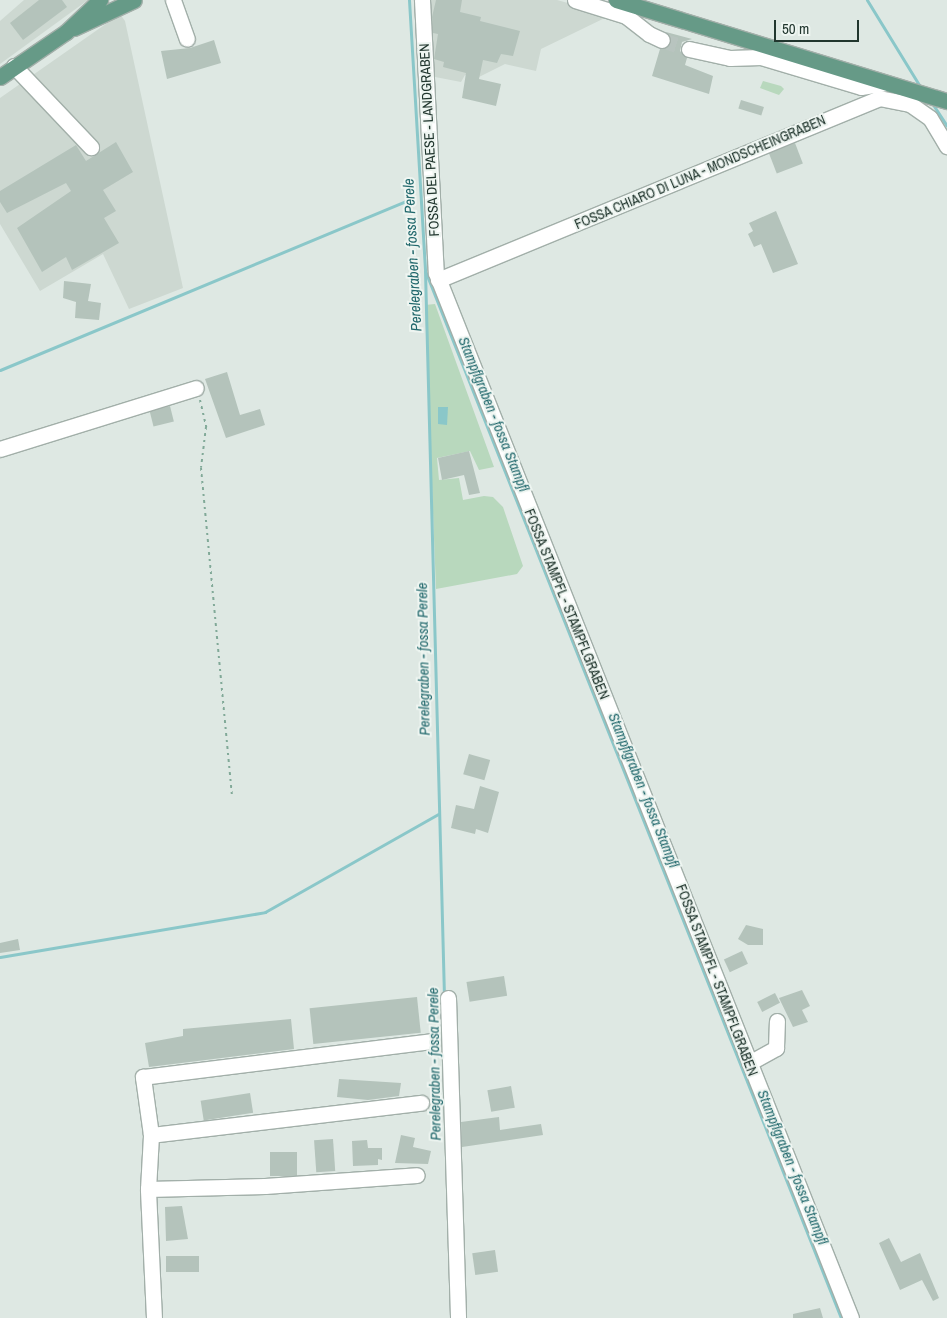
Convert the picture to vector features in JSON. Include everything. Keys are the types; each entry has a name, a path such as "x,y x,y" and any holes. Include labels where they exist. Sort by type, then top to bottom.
{"main road":[{"path":"66,32 100,0"},
{"path":"0,77 66,32 134,0"},
{"path":"616,0 947,101"}],"street":[{"path":"174,0 187,39"},
{"name":"FOSSA DEL PAESE - LANDGRABEN","path":"422,0 438,280"},
{"path":"575,0 626,16 649,34 662,40"},
{"path":"689,49 730,58 761,57 861,87 886,83"},
{"path":"14,66 91,147"},
{"name":"FOSSA CHIARO DI LUNA - MONDSCHEINGRABEN","path":"438,280 880,98 910,104 930,118 947,146"},
{"name":"FOSSA STAMPFL - STAMPFLGRABEN","path":"438,280 851,1318"},
{"path":"0,449 196,388"},
{"path":"448,998 458,1318"},
{"path":"749,1063 776,1048 777,1021"},
{"path":"154,1318 148,1189 151,1135 143,1077 430,1041"},
{"path":"151,1135 421,1103"},
{"path":"148,1189 265,1186 417,1175"}],"path":[{"path":"196,388 206,427 201,468 232,798"}],"shaded area":[{"path":"24,0 88,0 0,64 0,21"},
{"path":"426,0 557,0 611,15 541,49 536,71 505,64 479,77 465,75 461,82 430,76"},
{"path":"120,14 125,21 183,288 129,309 103,254 40,291 0,224 0,98"}],"green space":[{"path":"763,81 781,86 784,89 779,95 760,88"},
{"path":"435,304 494,467 479,470 470,451 437,458 439,480 459,478 463,500 484,496 493,497 503,507 523,566 517,574 436,589 425,305"}],"water":[{"path":"438,407 448,407 447,425 438,424"}],"building":[{"path":"39,0 62,0 67,7 23,40 10,23"},
{"path":"436,0 462,0 460,12 481,17 480,21 520,31 513,56 501,54 497,63 483,60 479,79 501,84 496,106 462,98 466,73 443,67 444,62 434,59 438,34 433,33 432,17"},
{"path":"666,32 692,39 682,42 680,51 687,58 685,65 713,76 709,94 652,76 660,49 671,43"},
{"path":"214,40 221,63 167,79 161,51 190,48"},
{"path":"741,100 764,107 761,116 738,109"},
{"path":"116,142 133,172 103,190 116,211 104,218 119,243 72,270 66,257 42,272 17,228 71,191 66,183 7,213 0,202 0,191 76,145 86,161"},
{"path":"795,143 803,164 777,174 769,153"},
{"path":"776,211 798,264 773,273 761,244 754,247 748,234 753,231 749,223"},
{"path":"64,281 91,284 88,301 101,303 99,320 75,318 76,302 63,298"},
{"path":"227,372 240,415 260,409 265,425 226,438 205,379"},
{"path":"170,406 174,422 153,427 150,411"},
{"path":"469,451 480,493 469,495 464,475 442,480 438,458"},
{"path":"469,754 490,760 484,780 463,774"},
{"path":"480,786 499,792 488,833 476,829 475,834 451,828 456,805 474,809"},
{"path":"746,925 763,929 763,945 748,945 738,939"},
{"path":"18,939 20,950 0,953 0,943"},
{"path":"742,951 748,964 730,972 724,959"},
{"path":"504,976 507,996 470,1002 466,982"},
{"path":"802,990 810,1006 802,1010 808,1022 793,1027 779,998"},
{"path":"775,993 780,1003 762,1012 757,1002"},
{"path":"417,997 421,1033 313,1044 310,1008"},
{"path":"291,1019 294,1049 149,1067 145,1043 183,1036 183,1029"},
{"path":"339,1079 401,1083 399,1096 368,1100 337,1097"},
{"path":"511,1086 515,1108 491,1112 487,1090"},
{"path":"250,1093 253,1113 204,1121 201,1101"},
{"path":"499,1117 500,1130 541,1124 543,1135 462,1147 461,1122"},
{"path":"401,1135 415,1138 413,1147 431,1151 428,1164 395,1163"},
{"path":"333,1139 335,1171 316,1172 314,1140"},
{"path":"367,1140 368,1148 382,1148 382,1160 378,1159 378,1165 353,1166 352,1141"},
{"path":"270,1152 297,1152 297,1176 270,1176"},
{"path":"182,1206 188,1239 166,1241 165,1207"},
{"path":"889,1238 901,1262 920,1253 939,1298 933,1301 922,1280 900,1290 879,1243"},
{"path":"495,1250 498,1272 475,1275 472,1253"},
{"path":"166,1256 199,1256 199,1272 166,1272"},
{"path":"820,1308 823,1318 793,1318 793,1314"}],"waterway":[{"name":"Perelegraben - fossa Perele","path":"409,0 425,271 444,995"},
{"name":"FOSSA CHIARO DI LUNA - MONDSCHEINGRABEN","path":"867,0 921,88"},
{"name":"FOSSA CHIARO DI LUNA - MONDSCHEINGRABEN","path":"932,103 947,126"},
{"path":"0,370 408,200"},
{"name":"Stampflgraben - fossa Stampfl","path":"426,273 841,1318"},
{"path":"0,957 265,912 438,814"}],"tunnel":[{"path":"662,40 689,49"}]}
